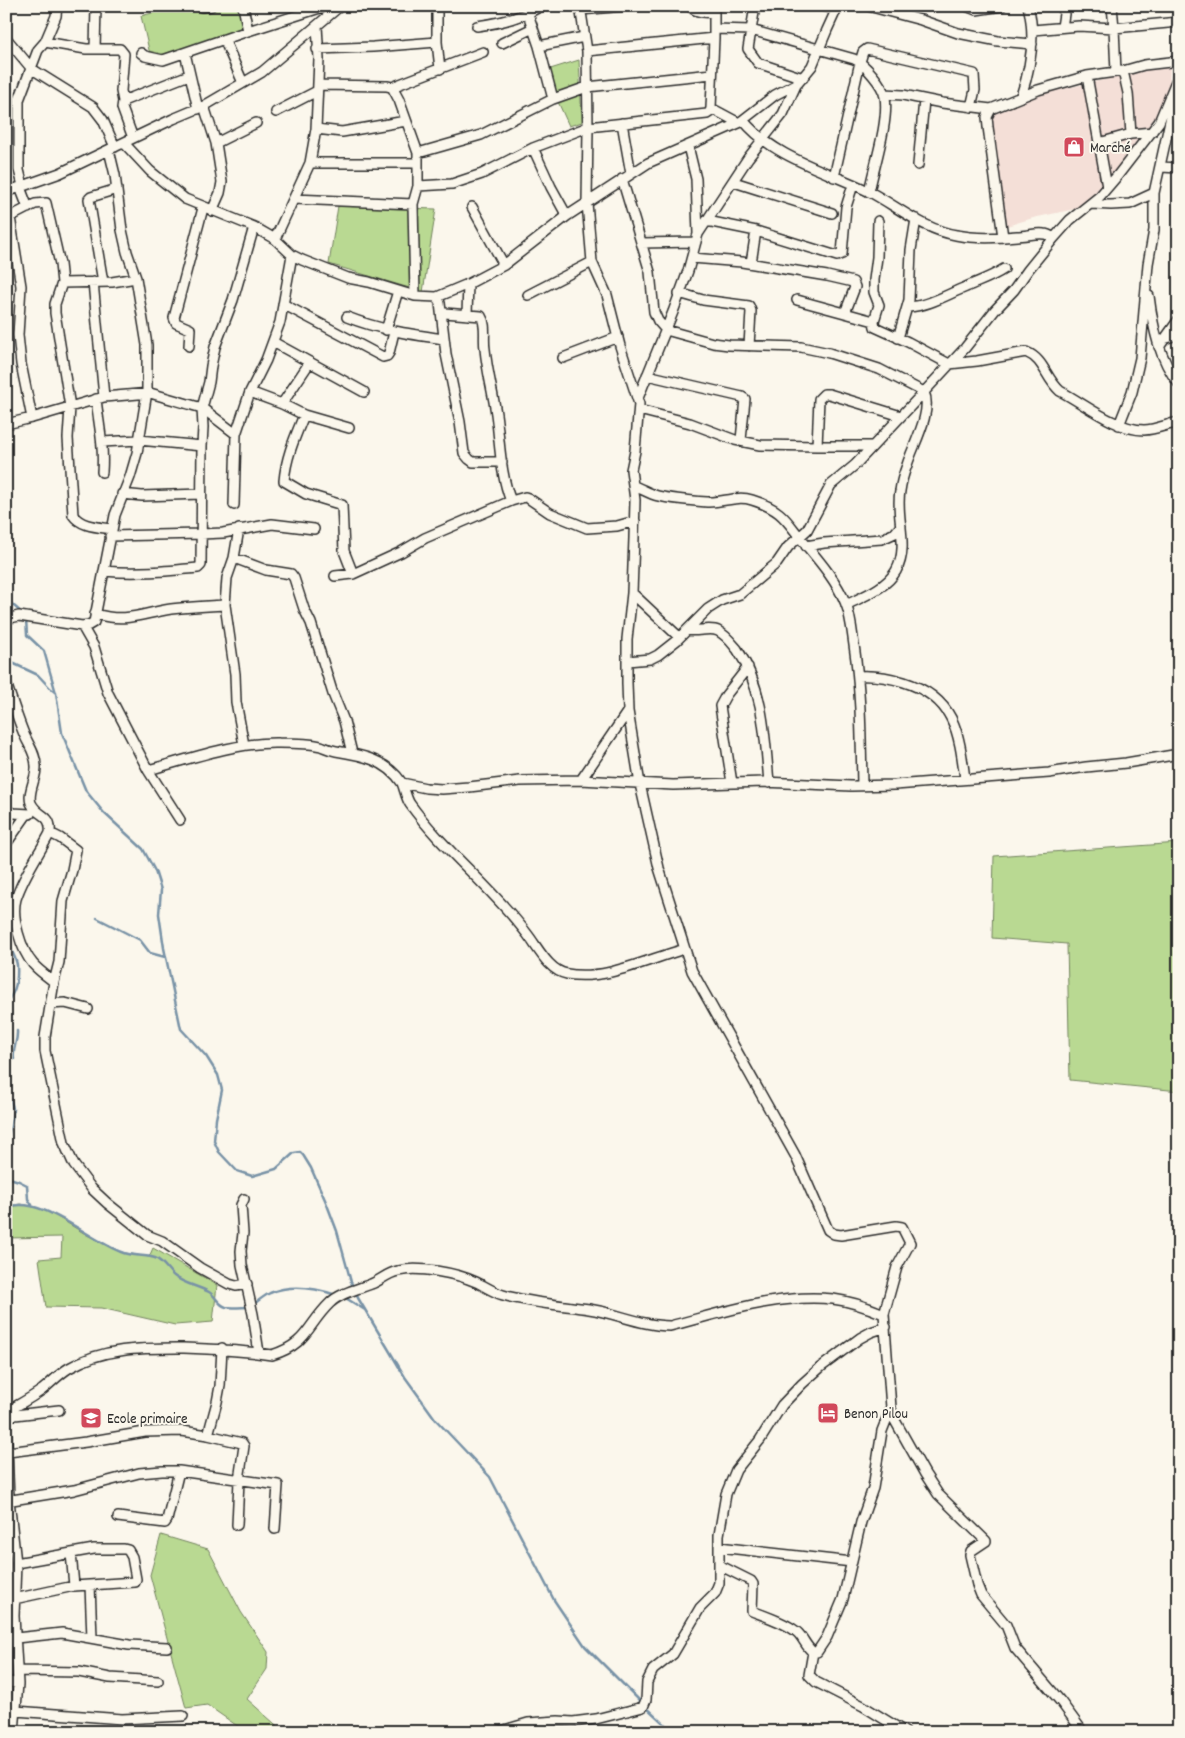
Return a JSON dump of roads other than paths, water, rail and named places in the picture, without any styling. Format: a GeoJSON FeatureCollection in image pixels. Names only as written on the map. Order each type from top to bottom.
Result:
{"type":"FeatureCollection","features":[{"type":"Feature","properties":{"kind":"street"},"geometry":{"type":"LineString","coordinates":[[28,208],[21,186],[19,170],[19,105],[21,94],[38,50],[45,42],[56,16],[57,6]]}},
{"type":"Feature","properties":{"kind":"street"},"geometry":{"type":"LineString","coordinates":[[95,49],[96,6]]}},
{"type":"Feature","properties":{"kind":"street"},"geometry":{"type":"LineString","coordinates":[[243,6],[248,31]]}},
{"type":"Feature","properties":{"kind":"street"},"geometry":{"type":"LineString","coordinates":[[6,192],[60,172],[201,108],[262,72],[340,6]]}},
{"type":"Feature","properties":{"kind":"street"},"geometry":{"type":"LineString","coordinates":[[437,6],[437,42],[440,69]]}},
{"type":"Feature","properties":{"kind":"street"},"geometry":{"type":"LineString","coordinates":[[477,26],[504,22],[528,14],[541,6]]}},
{"type":"Feature","properties":{"kind":"street"},"geometry":{"type":"LineString","coordinates":[[624,6],[580,8],[587,51],[587,203],[592,262],[607,296],[640,410],[631,470],[634,486],[635,521],[632,593],[627,639],[628,711],[640,784],[659,868],[692,971],[795,1155],[828,1230],[834,1234],[841,1235],[896,1226],[902,1227],[910,1243],[898,1267],[884,1314],[893,1417],[938,1494],[986,1541],[971,1551],[970,1555],[981,1595],[1006,1625],[1015,1648],[1084,1732]]}},
{"type":"Feature","properties":{"kind":"street"},"geometry":{"type":"LineString","coordinates":[[418,186],[452,184],[482,174],[533,148],[588,127],[707,114],[711,108],[714,10],[701,12],[690,6]]}},
{"type":"Feature","properties":{"kind":"street"},"geometry":{"type":"LineString","coordinates":[[754,6],[748,49],[758,63],[800,80]]}},
{"type":"Feature","properties":{"kind":"street"},"geometry":{"type":"LineString","coordinates":[[697,238],[748,158],[783,114],[800,80],[812,66],[838,8],[822,6]]}},
{"type":"Feature","properties":{"kind":"street"},"geometry":{"type":"LineString","coordinates":[[868,6],[921,20],[958,34],[998,41],[1032,44]]}},
{"type":"Feature","properties":{"kind":"street"},"geometry":{"type":"LineString","coordinates":[[966,6],[976,10],[1002,6]]}},
{"type":"Feature","properties":{"kind":"street"},"geometry":{"type":"LineString","coordinates":[[1021,96],[1028,76],[1032,44],[1028,6]]}},
{"type":"Feature","properties":{"kind":"street"},"geometry":{"type":"LineString","coordinates":[[1062,27],[1063,6]]}},
{"type":"Feature","properties":{"kind":"street"},"geometry":{"type":"LineString","coordinates":[[1112,6],[1119,71],[1128,93],[1131,134]]}},
{"type":"Feature","properties":{"kind":"street"},"geometry":{"type":"LineString","coordinates":[[141,53],[145,56],[163,60],[323,7]]}},
{"type":"Feature","properties":{"kind":"street"},"geometry":{"type":"LineString","coordinates":[[528,14],[554,99]]}},
{"type":"Feature","properties":{"kind":"street"},"geometry":{"type":"LineString","coordinates":[[1032,30],[1079,26],[1114,28],[1179,22]]}},
{"type":"Feature","properties":{"kind":"street"},"geometry":{"type":"LineString","coordinates":[[275,240],[310,163],[316,129],[319,59],[317,26]]}},
{"type":"Feature","properties":{"kind":"street"},"geometry":{"type":"LineString","coordinates":[[502,43],[532,28]]}},
{"type":"Feature","properties":{"kind":"street"},"geometry":{"type":"LineString","coordinates":[[587,51],[751,30],[860,62],[884,94],[886,106],[869,192]]}},
{"type":"Feature","properties":{"kind":"street"},"geometry":{"type":"LineString","coordinates":[[539,46],[584,37]]}},
{"type":"Feature","properties":{"kind":"street"},"geometry":{"type":"LineString","coordinates":[[6,38],[32,69],[93,107],[103,120],[116,147],[185,199],[254,228],[275,240],[292,255],[302,260],[348,278],[414,296],[437,297],[468,284],[504,265],[567,216],[648,163],[741,121],[775,95],[800,80]]}},
{"type":"Feature","properties":{"kind":"street"},"geometry":{"type":"LineString","coordinates":[[224,39],[243,83]]}},
{"type":"Feature","properties":{"kind":"street"},"geometry":{"type":"LineString","coordinates":[[45,42],[86,49],[120,49],[124,54],[120,91],[123,101],[122,108],[133,138]]}},
{"type":"Feature","properties":{"kind":"street"},"geometry":{"type":"LineString","coordinates":[[317,48],[437,42]]}},
{"type":"Feature","properties":{"kind":"street"},"geometry":{"type":"LineString","coordinates":[[834,177],[860,62],[863,52],[867,49],[974,74],[975,90],[971,107]]}},
{"type":"Feature","properties":{"kind":"street"},"geometry":{"type":"LineString","coordinates":[[276,112],[317,88],[392,87],[484,52]]}},
{"type":"Feature","properties":{"kind":"street"},"geometry":{"type":"LineString","coordinates":[[185,53],[201,108],[216,143],[222,182],[220,193],[208,209],[174,318],[176,322],[190,329],[190,346]]}},
{"type":"Feature","properties":{"kind":"street"},"geometry":{"type":"LineString","coordinates":[[884,94],[903,95],[924,100],[991,109],[1021,96],[1087,76],[1144,65],[1179,61]]}},
{"type":"Feature","properties":{"kind":"street"},"geometry":{"type":"LineString","coordinates":[[310,163],[418,158],[481,135],[554,99],[587,87],[712,74]]}},
{"type":"Feature","properties":{"kind":"street"},"geometry":{"type":"LineString","coordinates":[[1119,425],[1132,392],[1139,363],[1154,230],[1154,193],[1161,167],[1179,74]]}},
{"type":"Feature","properties":{"kind":"street"},"geometry":{"type":"LineString","coordinates":[[123,101],[190,75]]}},
{"type":"Feature","properties":{"kind":"street"},"geometry":{"type":"LineString","coordinates":[[1087,76],[1108,187]]}},
{"type":"Feature","properties":{"kind":"street"},"geometry":{"type":"LineString","coordinates":[[392,87],[399,100],[418,158],[418,186],[414,204],[414,296]]}},
{"type":"Feature","properties":{"kind":"street"},"geometry":{"type":"LineString","coordinates":[[627,661],[650,659],[667,649],[714,605],[740,594],[777,562],[788,547],[807,530],[831,485],[855,464],[965,348],[995,310],[1014,290],[1054,238],[1070,220],[1091,204],[1108,187],[1152,132],[1175,98]]}},
{"type":"Feature","properties":{"kind":"street"},"geometry":{"type":"LineString","coordinates":[[918,165],[924,100]]}},
{"type":"Feature","properties":{"kind":"street"},"geometry":{"type":"LineString","coordinates":[[711,108],[741,121],[763,140],[834,177],[869,192],[933,229],[955,235],[1003,237],[1043,234],[1054,238]]}},
{"type":"Feature","properties":{"kind":"street"},"geometry":{"type":"LineString","coordinates":[[991,109],[987,117],[1003,237]]}},
{"type":"Feature","properties":{"kind":"street"},"geometry":{"type":"LineString","coordinates":[[316,129],[342,132],[406,121]]}},
{"type":"Feature","properties":{"kind":"street"},"geometry":{"type":"LineString","coordinates":[[216,143],[256,123]]}},
{"type":"Feature","properties":{"kind":"street"},"geometry":{"type":"LineString","coordinates":[[622,123],[626,177],[641,243],[650,272],[654,312],[658,321],[666,330],[713,343],[801,347],[829,353],[879,369],[924,392],[927,398],[922,429],[906,466],[900,491],[901,558],[890,580],[876,590],[846,605]]}},
{"type":"Feature","properties":{"kind":"street"},"geometry":{"type":"LineString","coordinates":[[1099,143],[1131,134],[1152,132]]}},
{"type":"Feature","properties":{"kind":"street"},"geometry":{"type":"LineString","coordinates":[[638,398],[666,330],[692,258],[697,238],[696,179],[688,146]]}},
{"type":"Feature","properties":{"kind":"street"},"geometry":{"type":"LineString","coordinates":[[6,619],[19,616],[82,626],[94,622],[111,532],[122,494],[130,477],[148,392],[148,356],[136,278],[124,241],[113,163],[116,147]]}},
{"type":"Feature","properties":{"kind":"street"},"geometry":{"type":"LineString","coordinates":[[533,148],[548,182],[567,216]]}},
{"type":"Feature","properties":{"kind":"street"},"geometry":{"type":"LineString","coordinates":[[1161,167],[1179,168]]}},
{"type":"Feature","properties":{"kind":"street"},"geometry":{"type":"LineString","coordinates":[[734,182],[832,213]]}},
{"type":"Feature","properties":{"kind":"street"},"geometry":{"type":"LineString","coordinates":[[707,220],[756,231],[840,256],[842,254],[846,207],[853,185]]}},
{"type":"Feature","properties":{"kind":"street"},"geometry":{"type":"LineString","coordinates":[[102,472],[98,282],[89,199],[117,189]]}},
{"type":"Feature","properties":{"kind":"street"},"geometry":{"type":"LineString","coordinates":[[1091,204],[1111,206],[1130,204],[1154,193]]}},
{"type":"Feature","properties":{"kind":"street"},"geometry":{"type":"LineString","coordinates":[[294,199],[414,204]]}},
{"type":"Feature","properties":{"kind":"street"},"geometry":{"type":"LineString","coordinates":[[32,418],[20,364],[18,335],[22,286],[8,218],[35,204],[46,202],[60,264],[62,283],[55,304],[55,318],[70,407],[68,438],[73,515],[77,521],[111,532],[223,533],[272,524],[314,529]]}},
{"type":"Feature","properties":{"kind":"street"},"geometry":{"type":"LineString","coordinates":[[472,207],[504,265]]}},
{"type":"Feature","properties":{"kind":"street"},"geometry":{"type":"LineString","coordinates":[[898,338],[908,307],[911,250],[916,219]]}},
{"type":"Feature","properties":{"kind":"street"},"geometry":{"type":"LineString","coordinates":[[878,220],[874,292],[879,305],[874,321],[875,327],[949,364],[1026,352],[1033,355],[1039,361],[1052,384],[1060,391],[1119,425],[1146,430],[1179,422]]}},
{"type":"Feature","properties":{"kind":"street"},"geometry":{"type":"LineString","coordinates":[[104,571],[125,573],[200,567],[204,427],[202,408],[215,348],[233,300],[254,228]]}},
{"type":"Feature","properties":{"kind":"street"},"geometry":{"type":"LineString","coordinates":[[751,263],[756,231]]}},
{"type":"Feature","properties":{"kind":"street"},"geometry":{"type":"LineString","coordinates":[[641,243],[697,238]]}},
{"type":"Feature","properties":{"kind":"street"},"geometry":{"type":"LineString","coordinates":[[234,506],[236,434],[250,392],[266,360],[280,322],[292,255]]}},
{"type":"Feature","properties":{"kind":"street"},"geometry":{"type":"LineString","coordinates":[[692,258],[751,263],[853,282],[855,287],[845,313]]}},
{"type":"Feature","properties":{"kind":"street"},"geometry":{"type":"LineString","coordinates":[[528,295],[592,262]]}},
{"type":"Feature","properties":{"kind":"street"},"geometry":{"type":"LineString","coordinates":[[908,307],[920,306],[941,299],[991,277],[1004,269]]}},
{"type":"Feature","properties":{"kind":"street"},"geometry":{"type":"LineString","coordinates":[[62,283],[136,278]]}},
{"type":"Feature","properties":{"kind":"street"},"geometry":{"type":"LineString","coordinates":[[1147,279],[1151,310],[1162,343],[1164,361],[1179,384]]}},
{"type":"Feature","properties":{"kind":"street"},"geometry":{"type":"LineString","coordinates":[[467,314],[468,284]]}},
{"type":"Feature","properties":{"kind":"street"},"geometry":{"type":"LineString","coordinates":[[283,304],[383,357],[387,356],[389,352],[390,331],[398,291]]}},
{"type":"Feature","properties":{"kind":"street"},"geometry":{"type":"LineString","coordinates":[[679,293],[702,300],[749,306],[751,310],[749,346]]}},
{"type":"Feature","properties":{"kind":"street"},"geometry":{"type":"LineString","coordinates":[[437,297],[440,302],[444,339],[463,436],[464,453],[473,462],[502,462]]}},
{"type":"Feature","properties":{"kind":"street"},"geometry":{"type":"LineString","coordinates":[[797,300],[874,321]]}},
{"type":"Feature","properties":{"kind":"street"},"geometry":{"type":"LineString","coordinates":[[442,314],[467,314],[481,316],[484,320],[484,347],[496,413],[502,462],[511,501]]}},
{"type":"Feature","properties":{"kind":"street"},"geometry":{"type":"LineString","coordinates":[[347,317],[368,326],[390,331],[444,339]]}},
{"type":"Feature","properties":{"kind":"street"},"geometry":{"type":"LineString","coordinates":[[1162,343],[1179,319]]}},
{"type":"Feature","properties":{"kind":"street"},"geometry":{"type":"LineString","coordinates":[[1162,343],[1179,334]]}},
{"type":"Feature","properties":{"kind":"street"},"geometry":{"type":"LineString","coordinates":[[563,358],[618,337]]}},
{"type":"Feature","properties":{"kind":"street"},"geometry":{"type":"LineString","coordinates":[[272,342],[364,392]]}},
{"type":"Feature","properties":{"kind":"street"},"geometry":{"type":"LineString","coordinates":[[282,404],[310,362]]}},
{"type":"Feature","properties":{"kind":"street"},"geometry":{"type":"LineString","coordinates":[[647,375],[745,399],[741,440]]}},
{"type":"Feature","properties":{"kind":"street"},"geometry":{"type":"LineString","coordinates":[[6,424],[100,398],[150,392],[202,408],[236,434]]}},
{"type":"Feature","properties":{"kind":"street"},"geometry":{"type":"LineString","coordinates":[[250,392],[304,415],[349,428]]}},
{"type":"Feature","properties":{"kind":"street"},"geometry":{"type":"LineString","coordinates":[[817,446],[819,399],[824,394],[901,416]]}},
{"type":"Feature","properties":{"kind":"street"},"geometry":{"type":"LineString","coordinates":[[640,410],[690,423],[735,440],[760,445],[872,446]]}},
{"type":"Feature","properties":{"kind":"street"},"geometry":{"type":"LineString","coordinates":[[304,415],[289,450],[284,481],[306,494],[342,506],[344,550],[353,574]]}},
{"type":"Feature","properties":{"kind":"street"},"geometry":{"type":"LineString","coordinates":[[102,442],[138,440],[202,446]]}},
{"type":"Feature","properties":{"kind":"street"},"geometry":{"type":"LineString","coordinates":[[634,486],[657,496],[706,502],[739,497],[750,499],[780,512],[788,520],[835,583],[846,605],[851,625],[861,707],[862,785]]}},
{"type":"Feature","properties":{"kind":"street"},"geometry":{"type":"LineString","coordinates":[[122,494],[142,496],[201,494]]}},
{"type":"Feature","properties":{"kind":"street"},"geometry":{"type":"LineString","coordinates":[[335,576],[353,574],[425,538],[511,501],[525,497],[550,513],[587,528],[617,526],[635,521]]}},
{"type":"Feature","properties":{"kind":"street"},"geometry":{"type":"LineString","coordinates":[[806,546],[882,539],[895,533],[901,526]]}},
{"type":"Feature","properties":{"kind":"street"},"geometry":{"type":"LineString","coordinates":[[240,529],[234,558],[227,578],[225,605],[235,674],[236,702],[244,745]]}},
{"type":"Feature","properties":{"kind":"street"},"geometry":{"type":"LineString","coordinates":[[234,558],[266,570],[291,574],[294,578],[344,721],[352,754]]}},
{"type":"Feature","properties":{"kind":"street"},"geometry":{"type":"LineString","coordinates":[[632,593],[679,637]]}},
{"type":"Feature","properties":{"kind":"street"},"geometry":{"type":"LineString","coordinates":[[95,614],[110,618],[126,619],[170,610],[225,605]]}},
{"type":"Feature","properties":{"kind":"street"},"geometry":{"type":"LineString","coordinates":[[82,626],[94,647],[108,694],[148,770],[180,820]]}},
{"type":"Feature","properties":{"kind":"street"},"geometry":{"type":"LineString","coordinates":[[687,630],[715,629],[725,635],[742,656],[748,667],[760,705],[769,783]]}},
{"type":"Feature","properties":{"kind":"street"},"geometry":{"type":"LineString","coordinates":[[732,783],[720,706],[726,695],[748,667]]}},
{"type":"Feature","properties":{"kind":"street"},"geometry":{"type":"LineString","coordinates":[[858,676],[876,675],[888,677],[925,690],[941,702],[948,710],[954,725],[965,779]]}},
{"type":"Feature","properties":{"kind":"street"},"geometry":{"type":"LineString","coordinates":[[6,683],[37,767],[30,797],[34,809],[48,820],[51,825],[50,833],[23,882],[16,900],[14,914],[17,930],[28,956],[54,982]]}},
{"type":"Feature","properties":{"kind":"street"},"geometry":{"type":"LineString","coordinates":[[581,780],[628,711]]}},
{"type":"Feature","properties":{"kind":"street"},"geometry":{"type":"LineString","coordinates":[[148,770],[244,745],[278,743],[320,746],[386,765],[396,773],[409,802],[417,813],[512,914],[554,969],[566,974],[601,975],[685,949]]}},
{"type":"Feature","properties":{"kind":"street"},"geometry":{"type":"LineString","coordinates":[[402,783],[442,789],[468,788],[520,781],[581,780],[640,784],[769,783],[895,785],[1049,773],[1179,754]]}},
{"type":"Feature","properties":{"kind":"street"},"geometry":{"type":"LineString","coordinates":[[6,810],[13,813],[39,813]]}},
{"type":"Feature","properties":{"kind":"street"},"geometry":{"type":"LineString","coordinates":[[6,844],[27,814]]}},
{"type":"Feature","properties":{"kind":"street"},"geometry":{"type":"LineString","coordinates":[[50,833],[76,850],[63,901],[59,962],[45,1037],[46,1059],[64,1143],[74,1166],[106,1203],[147,1235],[162,1241],[200,1268],[229,1284],[236,1286],[247,1284]]}},
{"type":"Feature","properties":{"kind":"street"},"geometry":{"type":"LineString","coordinates":[[50,1004],[65,1003],[88,1009]]}},
{"type":"Feature","properties":{"kind":"street"},"geometry":{"type":"LineString","coordinates":[[244,1200],[241,1205],[243,1233],[242,1265],[259,1353]]}},
{"type":"Feature","properties":{"kind":"street"},"geometry":{"type":"LineString","coordinates":[[6,1412],[40,1391],[69,1368],[91,1358],[111,1352],[160,1348],[222,1348],[272,1355],[286,1350],[299,1342],[331,1302],[358,1287],[371,1284],[384,1276],[397,1271],[414,1269],[441,1272],[475,1281],[505,1296],[588,1309],[658,1326],[670,1326],[744,1306],[795,1299],[832,1299],[861,1305],[884,1314]]}},
{"type":"Feature","properties":{"kind":"street"},"geometry":{"type":"LineString","coordinates":[[498,1732],[528,1723],[573,1722],[596,1719],[643,1707],[646,1700],[647,1682],[653,1670],[673,1654],[700,1608],[715,1593],[719,1583],[719,1547],[726,1494],[731,1478],[736,1470],[760,1440],[782,1405],[821,1367],[871,1332],[886,1327]]}},
{"type":"Feature","properties":{"kind":"street"},"geometry":{"type":"LineString","coordinates":[[208,1435],[220,1386],[222,1348]]}},
{"type":"Feature","properties":{"kind":"street"},"geometry":{"type":"LineString","coordinates":[[813,1652],[817,1652],[822,1644],[840,1610],[848,1586],[861,1522],[873,1488],[882,1431],[891,1408]]}},
{"type":"Feature","properties":{"kind":"street"},"geometry":{"type":"LineString","coordinates":[[6,1416],[59,1410]]}},
{"type":"Feature","properties":{"kind":"street"},"geometry":{"type":"LineString","coordinates":[[6,1421],[8,1500],[16,1563],[14,1599],[18,1684],[14,1732]]}},
{"type":"Feature","properties":{"kind":"street"},"geometry":{"type":"LineString","coordinates":[[8,1452],[152,1432],[182,1431],[242,1443],[244,1446],[239,1480],[237,1525]]}},
{"type":"Feature","properties":{"kind":"street"},"geometry":{"type":"LineString","coordinates":[[118,1517],[165,1523],[179,1471]]}},
{"type":"Feature","properties":{"kind":"street"},"geometry":{"type":"LineString","coordinates":[[8,1500],[74,1490],[139,1473],[179,1471],[278,1486],[275,1529]]}},
{"type":"Feature","properties":{"kind":"street"},"geometry":{"type":"LineString","coordinates":[[719,1547],[852,1562]]}},
{"type":"Feature","properties":{"kind":"street"},"geometry":{"type":"LineString","coordinates":[[14,1599],[74,1586],[135,1582],[135,1568],[128,1550],[94,1548],[16,1563]]}},
{"type":"Feature","properties":{"kind":"street"},"geometry":{"type":"LineString","coordinates":[[71,1553],[74,1586]]}},
{"type":"Feature","properties":{"kind":"street"},"geometry":{"type":"LineString","coordinates":[[719,1565],[752,1581],[752,1611],[793,1630],[803,1640],[808,1649],[813,1652]]}},
{"type":"Feature","properties":{"kind":"street"},"geometry":{"type":"LineString","coordinates":[[90,1585],[92,1638]]}},
{"type":"Feature","properties":{"kind":"street"},"geometry":{"type":"LineString","coordinates":[[16,1638],[62,1633],[129,1646],[167,1647]]}},
{"type":"Feature","properties":{"kind":"street"},"geometry":{"type":"LineString","coordinates":[[813,1652],[809,1675],[816,1682],[863,1706],[905,1732]]}},
{"type":"Feature","properties":{"kind":"street"},"geometry":{"type":"LineString","coordinates":[[18,1671],[79,1672],[110,1678],[158,1681]]}},
{"type":"Feature","properties":{"kind":"street"},"geometry":{"type":"LineString","coordinates":[[6,1681],[18,1684]]}},
{"type":"Feature","properties":{"kind":"street"},"geometry":{"type":"LineString","coordinates":[[16,1711],[122,1719],[183,1716]]}},
{"type":"Feature","properties":{"kind":"waterway"},"geometry":{"type":"LineString","coordinates":[[6,599],[22,613]]}},
{"type":"Feature","properties":{"kind":"waterway"},"geometry":{"type":"LineString","coordinates":[[26,619],[27,635],[44,651],[56,693],[62,733],[86,791],[104,813],[143,849],[155,871],[161,890],[159,914],[164,948],[181,1029],[206,1056],[218,1075],[222,1090],[214,1141],[219,1152],[237,1171],[252,1176],[276,1169],[294,1153],[300,1152],[303,1155],[326,1202],[337,1231],[351,1282],[358,1298],[405,1377],[436,1420],[490,1477],[554,1600],[585,1646],[641,1702]]}},
{"type":"Feature","properties":{"kind":"waterway"},"geometry":{"type":"LineString","coordinates":[[6,660],[38,675],[56,693]]}},
{"type":"Feature","properties":{"kind":"waterway"},"geometry":{"type":"LineString","coordinates":[[6,916],[10,924],[8,939],[17,970],[14,990],[6,1002]]}},
{"type":"Feature","properties":{"kind":"waterway"},"geometry":{"type":"LineString","coordinates":[[97,918],[140,940],[150,953],[165,957]]}},
{"type":"Feature","properties":{"kind":"waterway"},"geometry":{"type":"LineString","coordinates":[[6,1062],[14,1059],[17,1031]]}},
{"type":"Feature","properties":{"kind":"waterway"},"geometry":{"type":"LineString","coordinates":[[6,1062],[8,1092],[13,1112],[6,1144]]}},
{"type":"Feature","properties":{"kind":"waterway"},"geometry":{"type":"LineString","coordinates":[[6,1177],[27,1185],[28,1199],[32,1205]]}},
{"type":"Feature","properties":{"kind":"waterway"},"geometry":{"type":"LineString","coordinates":[[6,1208],[19,1205],[48,1212],[121,1252],[158,1259],[174,1276],[209,1292],[223,1306],[249,1307]]}},
{"type":"Feature","properties":{"kind":"waterway"},"geometry":{"type":"LineString","coordinates":[[254,1304],[270,1293],[295,1288],[320,1290],[336,1295]]}},
{"type":"Feature","properties":{"kind":"waterway"},"geometry":{"type":"LineString","coordinates":[[344,1297],[365,1310]]}},
{"type":"Feature","properties":{"kind":"waterway"},"geometry":{"type":"LineString","coordinates":[[645,1706],[673,1732]]}},
{"type":"Feature","properties":{"kind":"place","name":"Marché"},"geometry":{"type":"Point","coordinates":[1074,147]}},
{"type":"Feature","properties":{"kind":"place","name":"Benon Pilou"},"geometry":{"type":"Point","coordinates":[828,1413]}},
{"type":"Feature","properties":{"kind":"place","name":"Ecole primaire"},"geometry":{"type":"Point","coordinates":[91,1418]}}]}
